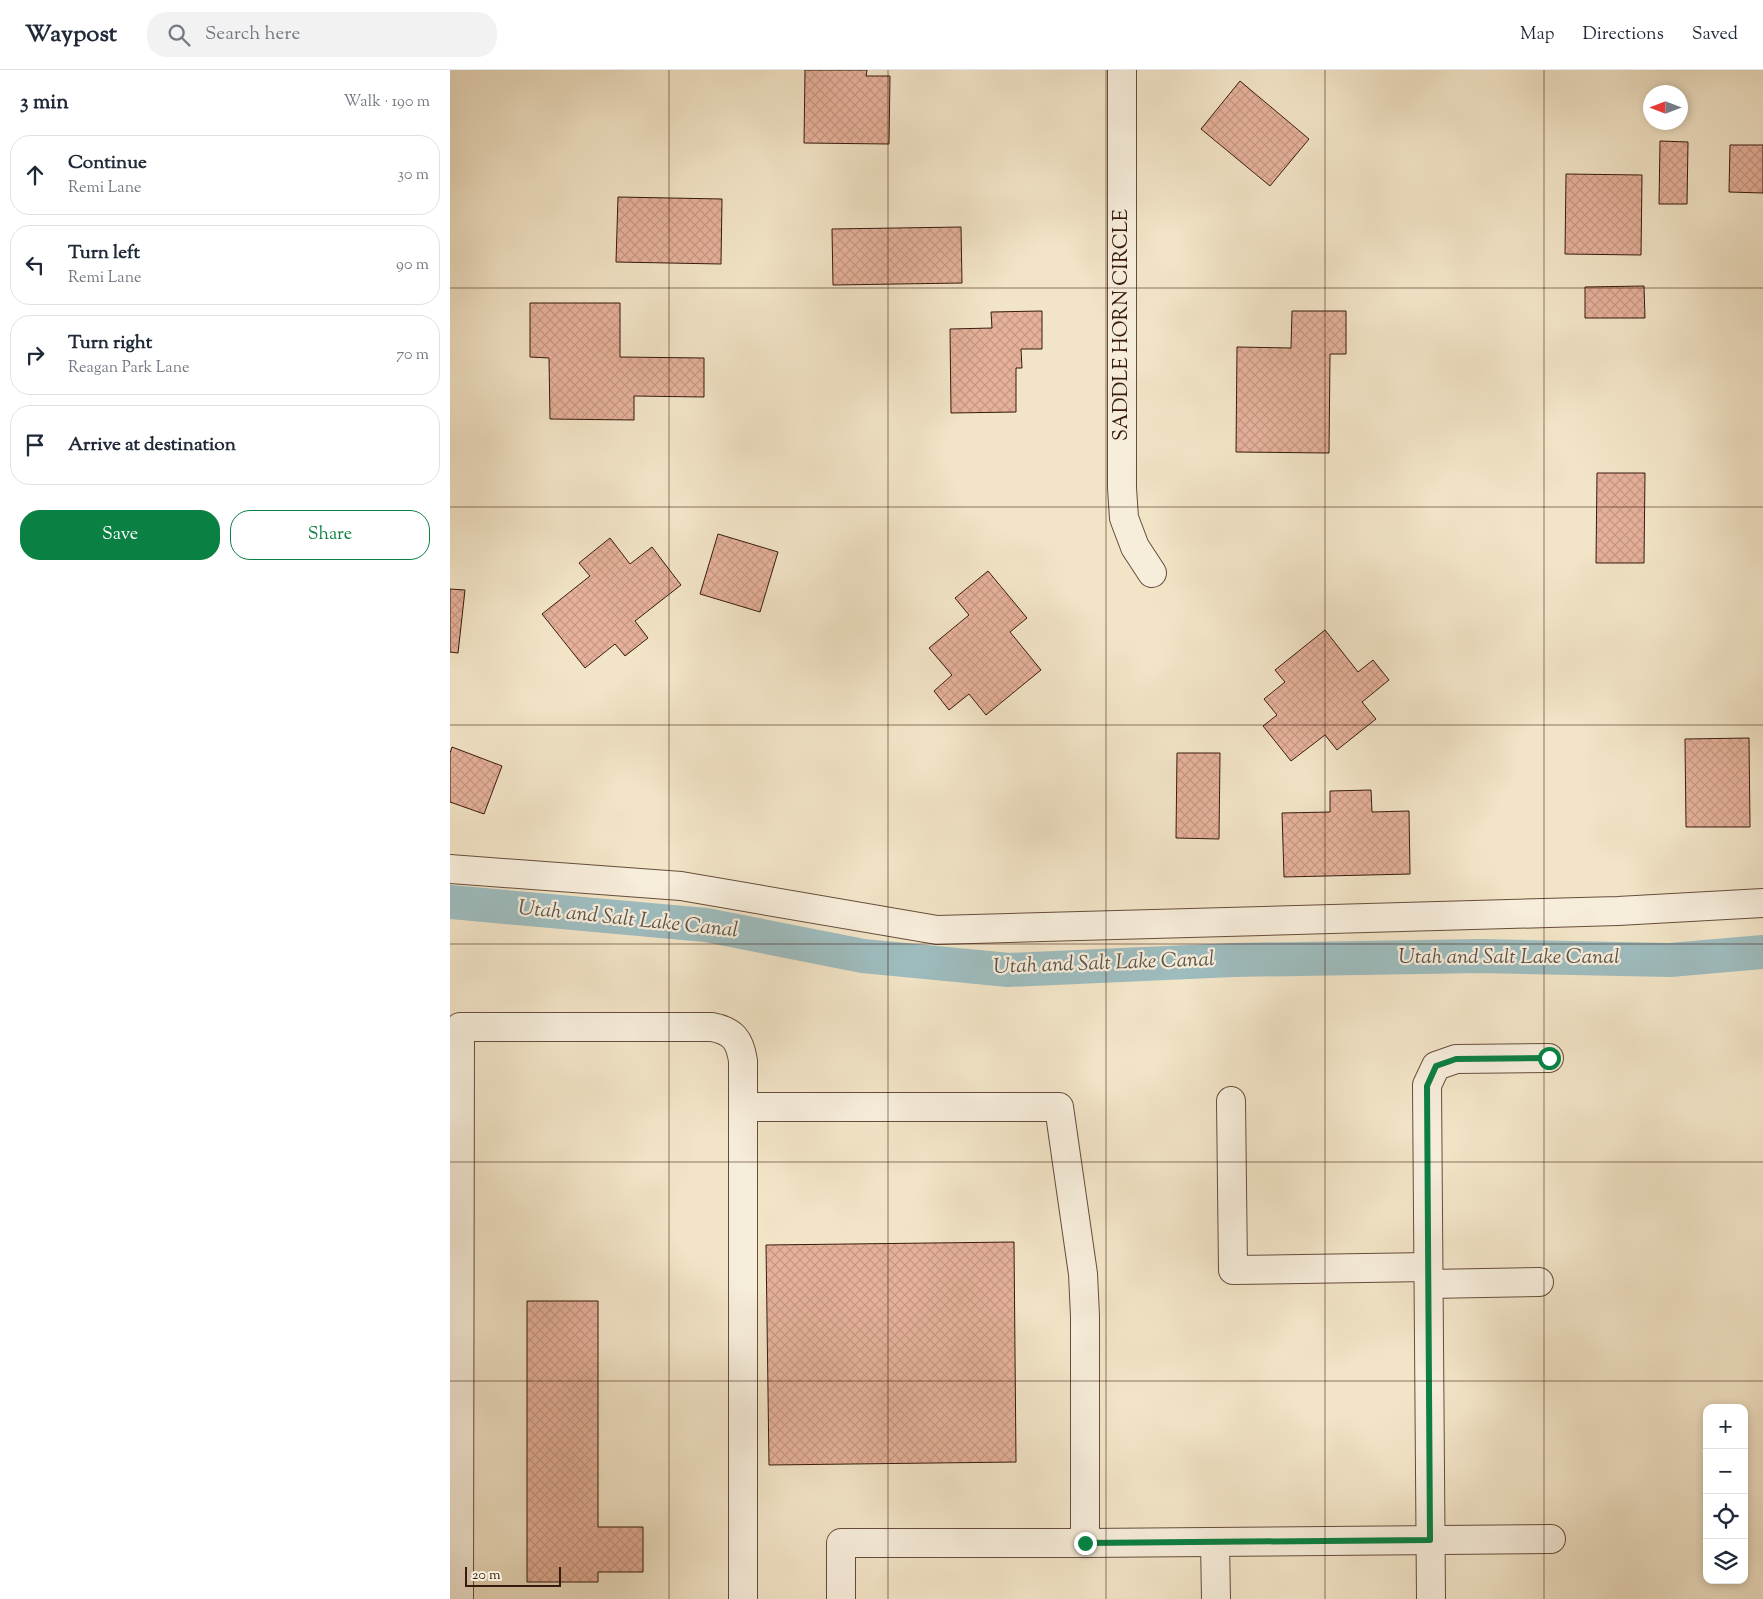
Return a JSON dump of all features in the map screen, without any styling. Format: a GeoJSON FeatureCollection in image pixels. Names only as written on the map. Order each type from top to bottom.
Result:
{"type":"FeatureCollection","features":[{"type":"Feature","properties":{"kind":"street","name":"SADDLE HORN CIRCLE"},"geometry":{"type":"LineString","coordinates":[[1122,70],[1122,488],[1124,518],[1135,547],[1152,573]]}},
{"type":"Feature","properties":{"kind":"street"},"geometry":{"type":"LineString","coordinates":[[450,868],[681,886],[937,930],[1618,911],[1763,903]]}},
{"type":"Feature","properties":{"kind":"street"},"geometry":{"type":"LineString","coordinates":[[458,1599],[460,1027],[712,1027],[728,1032],[735,1038],[741,1049],[743,1061],[743,1599]]}},
{"type":"Feature","properties":{"kind":"street"},"geometry":{"type":"LineString","coordinates":[[1431,1599],[1427,1086],[1436,1066],[1456,1059],[1549,1058]]}},
{"type":"Feature","properties":{"kind":"street"},"geometry":{"type":"LineString","coordinates":[[1231,1101],[1233,1270],[1428,1276],[1539,1282]]}},
{"type":"Feature","properties":{"kind":"street"},"geometry":{"type":"LineString","coordinates":[[743,1107],[1059,1107],[1083,1282],[1085,1316],[1085,1543]]}},
{"type":"Feature","properties":{"kind":"street"},"geometry":{"type":"LineString","coordinates":[[841,1599],[841,1543],[1551,1539]]}},
{"type":"Feature","properties":{"kind":"street"},"geometry":{"type":"LineString","coordinates":[[1215,1542],[1216,1599]]}},
{"type":"Feature","properties":{"kind":"building"},"geometry":{"type":"Polygon","coordinates":[[[805,70],[867,70],[866,76],[890,76],[889,144],[804,143],[805,70]]]}},
{"type":"Feature","properties":{"kind":"building"},"geometry":{"type":"Polygon","coordinates":[[[1240,81],[1309,139],[1270,186],[1201,129],[1240,81]]]}},
{"type":"Feature","properties":{"kind":"building"},"geometry":{"type":"Polygon","coordinates":[[[1660,141],[1688,142],[1687,204],[1659,204],[1660,141]]]}},
{"type":"Feature","properties":{"kind":"building"},"geometry":{"type":"Polygon","coordinates":[[[1730,145],[1763,145],[1763,193],[1729,192],[1730,145]]]}},
{"type":"Feature","properties":{"kind":"building"},"geometry":{"type":"Polygon","coordinates":[[[1566,174],[1642,175],[1641,255],[1565,254],[1566,174]]]}},
{"type":"Feature","properties":{"kind":"building"},"geometry":{"type":"Polygon","coordinates":[[[618,197],[722,199],[721,264],[616,262],[618,197]]]}},
{"type":"Feature","properties":{"kind":"building"},"geometry":{"type":"Polygon","coordinates":[[[961,227],[962,283],[833,285],[832,229],[961,227]]]}},
{"type":"Feature","properties":{"kind":"building"},"geometry":{"type":"Polygon","coordinates":[[[1644,286],[1645,318],[1585,318],[1585,287],[1644,286]]]}},
{"type":"Feature","properties":{"kind":"building"},"geometry":{"type":"Polygon","coordinates":[[[530,303],[620,303],[620,357],[704,358],[704,397],[634,396],[634,420],[550,419],[549,358],[530,357],[530,303]]]}},
{"type":"Feature","properties":{"kind":"building"},"geometry":{"type":"Polygon","coordinates":[[[1042,311],[1042,349],[1021,349],[1022,368],[1016,368],[1016,412],[951,413],[950,329],[992,328],[991,312],[1042,311]]]}},
{"type":"Feature","properties":{"kind":"building"},"geometry":{"type":"Polygon","coordinates":[[[1292,311],[1346,311],[1346,354],[1330,354],[1329,453],[1236,452],[1237,347],[1291,348],[1292,311]]]}},
{"type":"Feature","properties":{"kind":"building"},"geometry":{"type":"Polygon","coordinates":[[[1597,473],[1645,473],[1644,563],[1596,563],[1597,473]]]}},
{"type":"Feature","properties":{"kind":"building"},"geometry":{"type":"Polygon","coordinates":[[[718,534],[778,552],[760,612],[700,594],[718,534]]]}},
{"type":"Feature","properties":{"kind":"building"},"geometry":{"type":"Polygon","coordinates":[[[610,538],[630,564],[652,547],[681,585],[635,621],[648,638],[625,656],[615,644],[585,668],[542,614],[590,576],[579,563],[610,538]]]}},
{"type":"Feature","properties":{"kind":"building"},"geometry":{"type":"Polygon","coordinates":[[[988,571],[1027,618],[1010,632],[1041,670],[986,715],[969,694],[949,710],[934,691],[952,675],[929,648],[969,615],[955,598],[988,571]]]}},
{"type":"Feature","properties":{"kind":"building"},"geometry":{"type":"Polygon","coordinates":[[[450,589],[465,590],[458,653],[450,652],[450,589]]]}},
{"type":"Feature","properties":{"kind":"building"},"geometry":{"type":"Polygon","coordinates":[[[1325,630],[1358,672],[1373,660],[1389,680],[1362,702],[1376,719],[1337,750],[1325,735],[1291,761],[1263,726],[1277,715],[1264,699],[1285,682],[1275,670],[1325,630]]]}},
{"type":"Feature","properties":{"kind":"building"},"geometry":{"type":"Polygon","coordinates":[[[1749,738],[1750,827],[1686,827],[1685,739],[1749,738]]]}},
{"type":"Feature","properties":{"kind":"building"},"geometry":{"type":"Polygon","coordinates":[[[452,747],[502,766],[484,814],[450,802],[450,753],[452,747]]]}},
{"type":"Feature","properties":{"kind":"building"},"geometry":{"type":"Polygon","coordinates":[[[1177,753],[1220,753],[1219,839],[1176,838],[1177,753]]]}},
{"type":"Feature","properties":{"kind":"building"},"geometry":{"type":"Polygon","coordinates":[[[1371,790],[1372,812],[1409,811],[1410,874],[1284,877],[1282,813],[1330,812],[1330,791],[1371,790]]]}},
{"type":"Feature","properties":{"kind":"building"},"geometry":{"type":"Polygon","coordinates":[[[1014,1242],[1016,1462],[769,1465],[766,1245],[1014,1242]]]}},
{"type":"Feature","properties":{"kind":"building"},"geometry":{"type":"Polygon","coordinates":[[[527,1301],[598,1301],[598,1527],[643,1527],[643,1572],[598,1572],[598,1582],[527,1582],[527,1301]]]}},
{"type":"Feature","properties":{"kind":"waterway","name":"Utah and Salt Lake Canal"},"geometry":{"type":"LineString","coordinates":[[450,902],[706,925],[863,956],[1009,970],[1233,960],[1481,956],[1670,960],[1763,952]]}},
{"type":"Feature","properties":{"kind":"route"},"geometry":{"type":"LineString","coordinates":[[1085,1543],[1430,1540],[1427,1086],[1436,1066],[1456,1059],[1549,1058]]}}]}
